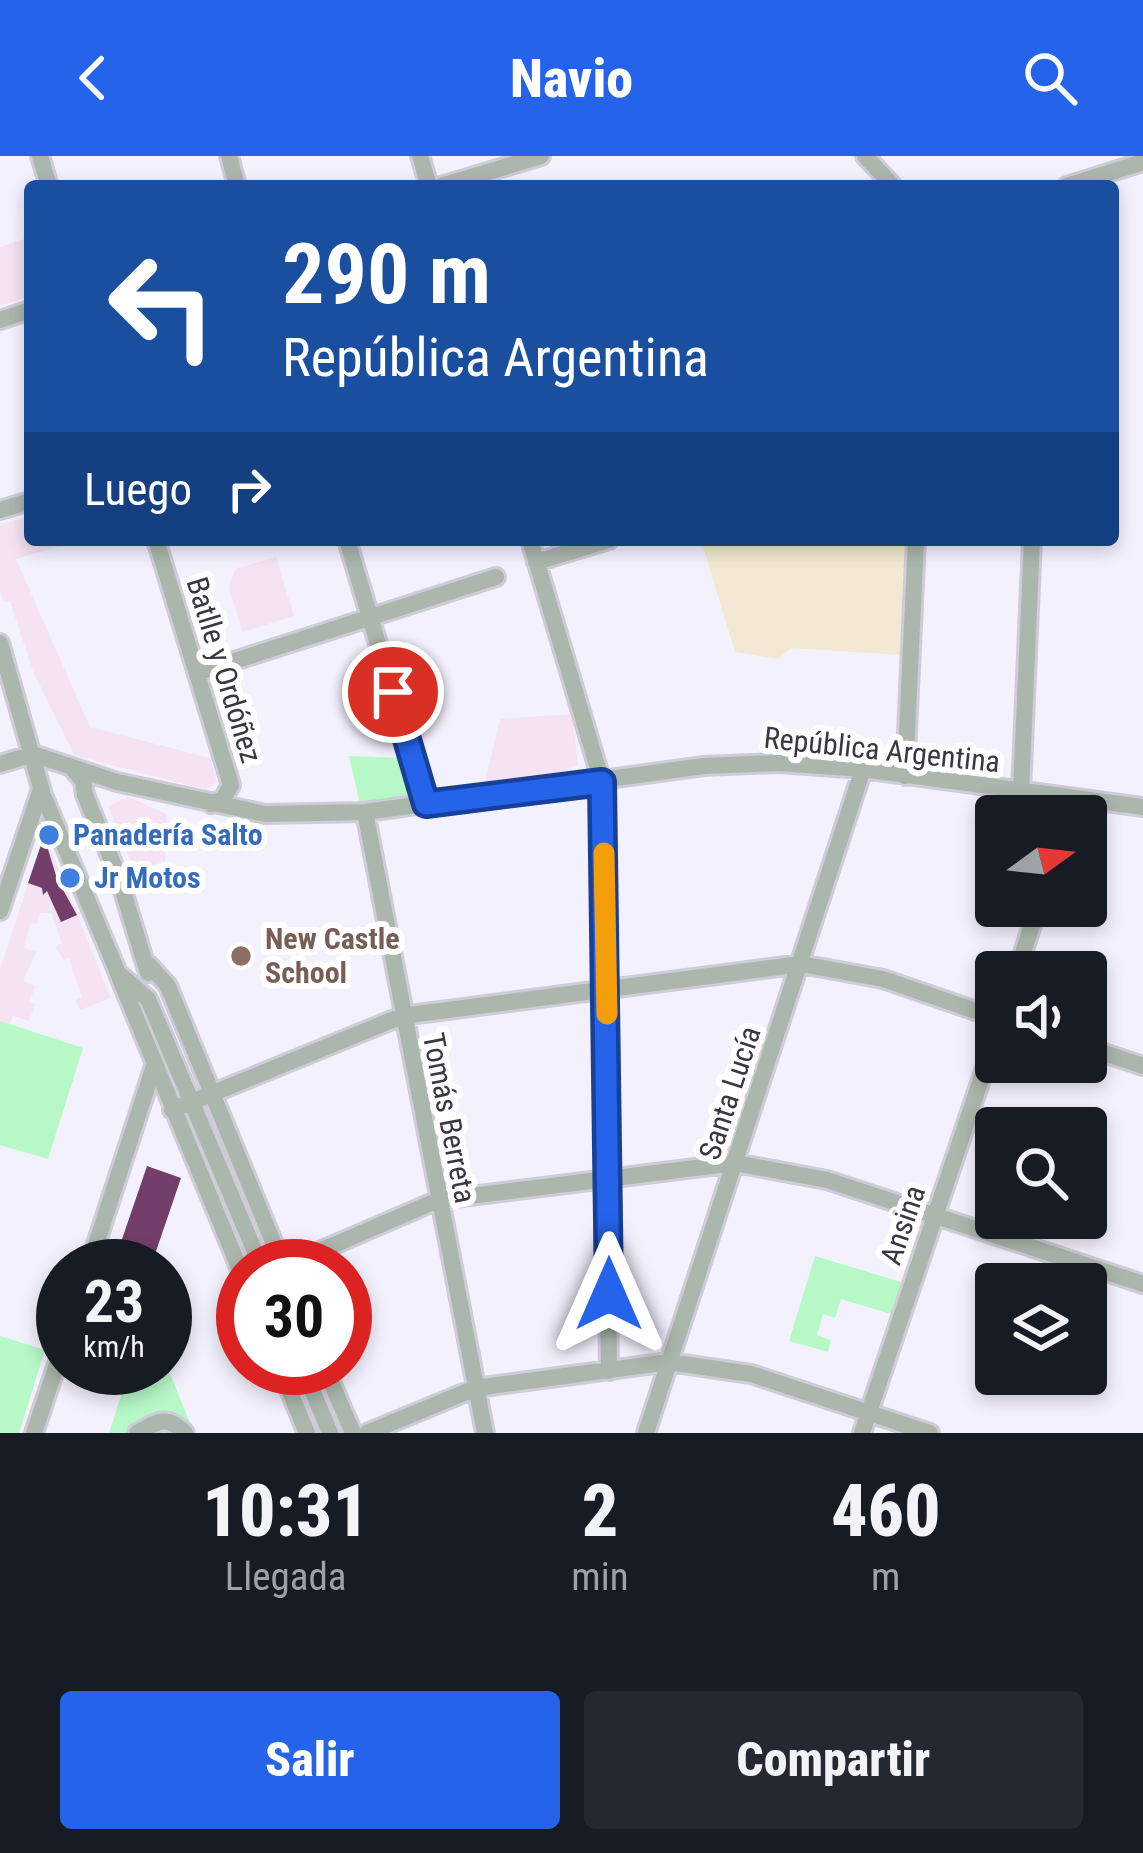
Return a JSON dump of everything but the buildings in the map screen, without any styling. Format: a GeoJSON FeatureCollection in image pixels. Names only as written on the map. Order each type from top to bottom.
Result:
{"type":"FeatureCollection","features":[{"type":"Feature","properties":{"kind":"street"},"geometry":{"type":"LineString","coordinates":[[461,180],[541,156]]}},
{"type":"Feature","properties":{"kind":"street"},"geometry":{"type":"LineString","coordinates":[[865,156],[887,180]]}},
{"type":"Feature","properties":{"kind":"street"},"geometry":{"type":"LineString","coordinates":[[1086,180],[1143,162]]}},
{"type":"Feature","properties":{"kind":"street","name":"Batlle y Ordóñez"},"geometry":{"type":"LineString","coordinates":[[158,546],[232,785],[223,800],[210,804]]}},
{"type":"Feature","properties":{"kind":"street"},"geometry":{"type":"LineString","coordinates":[[349,546],[426,804]]}},
{"type":"Feature","properties":{"kind":"street"},"geometry":{"type":"LineString","coordinates":[[532,546],[602,782],[609,1371]]}},
{"type":"Feature","properties":{"kind":"street"},"geometry":{"type":"LineString","coordinates":[[536,562],[589,546]]}},
{"type":"Feature","properties":{"kind":"street"},"geometry":{"type":"LineString","coordinates":[[905,776],[916,546]]}},
{"type":"Feature","properties":{"kind":"street"},"geometry":{"type":"LineString","coordinates":[[1021,791],[1032,546]]}},
{"type":"Feature","properties":{"kind":"street"},"geometry":{"type":"LineString","coordinates":[[197,674],[496,578]]}},
{"type":"Feature","properties":{"kind":"street"},"geometry":{"type":"LineString","coordinates":[[0,643],[42,786],[227,1239]]}},
{"type":"Feature","properties":{"kind":"street"},"geometry":{"type":"LineString","coordinates":[[0,764],[33,754]]}},
{"type":"Feature","properties":{"kind":"street","name":"República Argentina"},"geometry":{"type":"LineString","coordinates":[[33,754],[117,782],[248,811],[364,812],[704,766],[778,763],[863,769],[1056,795]]}},
{"type":"Feature","properties":{"kind":"street"},"geometry":{"type":"LineString","coordinates":[[0,911],[42,786],[51,771],[66,767],[78,773],[149,965],[148,999],[250,1239]]}},
{"type":"Feature","properties":{"kind":"street","name":"Santa Lucía"},"geometry":{"type":"LineString","coordinates":[[646,1433],[863,769]]}},
{"type":"Feature","properties":{"kind":"street"},"geometry":{"type":"LineString","coordinates":[[27,827],[51,807],[73,808],[85,795],[117,782]]}},
{"type":"Feature","properties":{"kind":"street"},"geometry":{"type":"LineString","coordinates":[[232,785],[248,811]]}},
{"type":"Feature","properties":{"kind":"street","name":"República Argentina"},"geometry":{"type":"LineString","coordinates":[[1107,802],[1143,807]]}},
{"type":"Feature","properties":{"kind":"street","name":"Tomás Berreta"},"geometry":{"type":"LineString","coordinates":[[364,812],[484,1433]]}},
{"type":"Feature","properties":{"kind":"street"},"geometry":{"type":"LineString","coordinates":[[109,949],[140,937]]}},
{"type":"Feature","properties":{"kind":"street"},"geometry":{"type":"LineString","coordinates":[[172,1110],[402,1016],[801,964],[883,979],[975,1011]]}},
{"type":"Feature","properties":{"kind":"street"},"geometry":{"type":"LineString","coordinates":[[149,965],[168,986],[273,1239]]}},
{"type":"Feature","properties":{"kind":"street"},"geometry":{"type":"LineString","coordinates":[[118,973],[148,999]]}},
{"type":"Feature","properties":{"kind":"street"},"geometry":{"type":"LineString","coordinates":[[1107,1054],[1143,1066]]}},
{"type":"Feature","properties":{"kind":"street"},"geometry":{"type":"LineString","coordinates":[[98,1239],[154,1066]]}},
{"type":"Feature","properties":{"kind":"street","name":"Ansina"},"geometry":{"type":"LineString","coordinates":[[862,1433],[980,1083]]}},
{"type":"Feature","properties":{"kind":"street"},"geometry":{"type":"LineString","coordinates":[[347,1239],[438,1200],[735,1163],[827,1180],[1143,1284]]}},
{"type":"Feature","properties":{"kind":"street"},"geometry":{"type":"LineString","coordinates":[[367,1433],[476,1388],[669,1362],[751,1374],[930,1433]]}},
{"type":"Feature","properties":{"kind":"street"},"geometry":{"type":"LineString","coordinates":[[34,1433],[47,1395]]}},
{"type":"Feature","properties":{"kind":"street"},"geometry":{"type":"LineString","coordinates":[[291,1395],[307,1433]]}},
{"type":"Feature","properties":{"kind":"street"},"geometry":{"type":"LineString","coordinates":[[314,1395],[330,1433]]}},
{"type":"Feature","properties":{"kind":"street"},"geometry":{"type":"LineString","coordinates":[[336,1395],[352,1433]]}},
{"type":"Feature","properties":{"kind":"street"},"geometry":{"type":"LineString","coordinates":[[137,1433],[161,1420],[172,1421],[184,1433]]}},
{"type":"Feature","properties":{"kind":"shaded area"},"geometry":{"type":"Polygon","coordinates":[[[24,239],[24,298],[0,306],[0,247],[24,239]]]}},
{"type":"Feature","properties":{"kind":"shaded area"},"geometry":{"type":"Polygon","coordinates":[[[24,518],[24,546],[60,546],[16,559],[90,727],[210,758],[217,782],[206,790],[74,755],[33,671],[10,601],[4,602],[0,591],[0,525],[24,518]]]}},
{"type":"Feature","properties":{"kind":"shaded area"},"geometry":{"type":"Polygon","coordinates":[[[703,546],[908,546],[901,655],[791,648],[778,659],[735,652],[703,546]]]}},
{"type":"Feature","properties":{"kind":"shaded area"},"geometry":{"type":"Polygon","coordinates":[[[276,557],[294,616],[243,632],[229,589],[235,569],[276,557]]]}},
{"type":"Feature","properties":{"kind":"shaded area"},"geometry":{"type":"Polygon","coordinates":[[[572,714],[578,766],[481,798],[500,719],[572,714]]]}},
{"type":"Feature","properties":{"kind":"shaded area"},"geometry":{"type":"Polygon","coordinates":[[[129,797],[167,814],[165,861],[135,872],[108,806],[129,797]]]}},
{"type":"Feature","properties":{"kind":"shaded area"},"geometry":{"type":"Polygon","coordinates":[[[43,839],[111,998],[80,1010],[76,1000],[82,997],[69,959],[64,960],[55,947],[62,943],[51,913],[41,913],[37,924],[30,923],[24,948],[36,952],[23,981],[35,986],[30,1002],[35,1004],[29,1021],[13,1016],[10,1024],[0,1021],[0,969],[43,839]]]}},
{"type":"Feature","properties":{"kind":"green space"},"geometry":{"type":"Polygon","coordinates":[[[349,756],[404,758],[412,800],[360,804],[349,756]]]}},
{"type":"Feature","properties":{"kind":"green space"},"geometry":{"type":"Polygon","coordinates":[[[0,1021],[83,1048],[48,1159],[0,1145],[0,1021]]]}},
{"type":"Feature","properties":{"kind":"green space"},"geometry":{"type":"Polygon","coordinates":[[[815,1256],[901,1282],[891,1314],[841,1299],[835,1318],[823,1314],[817,1335],[831,1340],[828,1352],[789,1341],[815,1256]]]}},
{"type":"Feature","properties":{"kind":"green space"},"geometry":{"type":"Polygon","coordinates":[[[0,1336],[36,1347],[36,1379],[19,1433],[0,1433],[0,1336]]]}},
{"type":"Feature","properties":{"kind":"green space"},"geometry":{"type":"Polygon","coordinates":[[[121,1395],[179,1395],[194,1433],[109,1433],[121,1395]]]}},
{"type":"Feature","properties":{"kind":"slow traffic"},"geometry":{"type":"LineString","coordinates":[[604,853],[607,1014]]}},
{"type":"Feature","properties":{"kind":"place","name":"Panadería Salto"},"geometry":{"type":"Point","coordinates":[49,835]}},
{"type":"Feature","properties":{"kind":"place","name":"Jr Motos"},"geometry":{"type":"Point","coordinates":[70,878]}},
{"type":"Feature","properties":{"kind":"place","name":"New Castle School"},"geometry":{"type":"Point","coordinates":[241,956]}},
{"type":"Feature","properties":{"kind":"route"},"geometry":{"type":"LineString","coordinates":[[393,692],[426,804],[602,782],[609,1294]]}}]}
